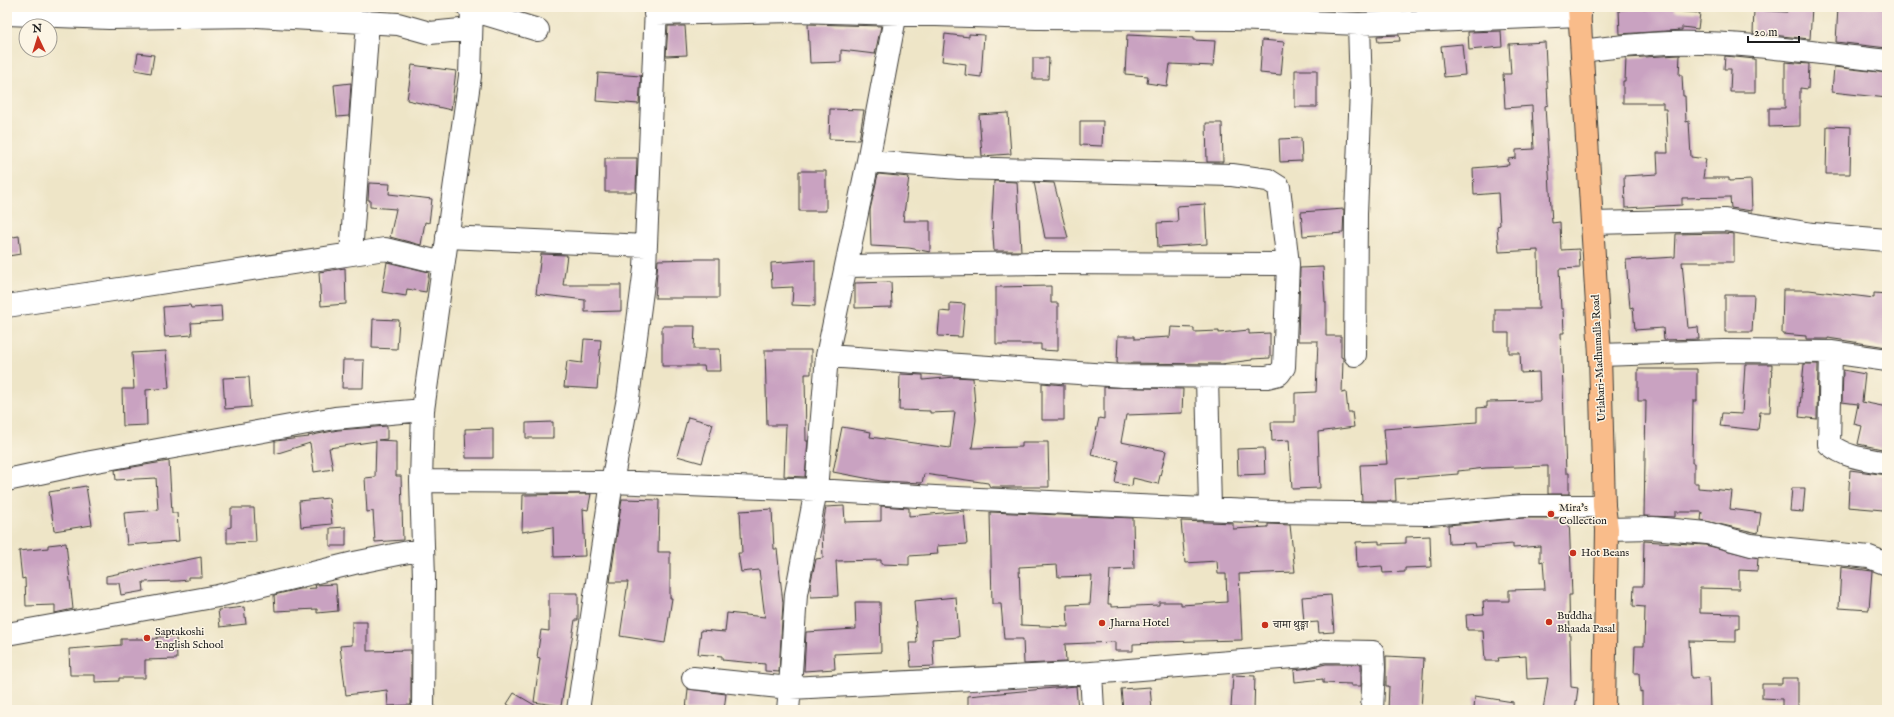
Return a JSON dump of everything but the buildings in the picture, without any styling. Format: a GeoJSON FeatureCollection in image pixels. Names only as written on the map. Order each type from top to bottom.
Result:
{"type":"FeatureCollection","features":[{"type":"Feature","properties":{"kind":"main road","name":"Urlabari-Madhumalla Road"},"geometry":{"type":"LineString","coordinates":[[1579,11],[1600,355],[1604,506],[1607,528],[1604,710]]}},
{"type":"Feature","properties":{"kind":"street"},"geometry":{"type":"LineString","coordinates":[[578,710],[612,482],[628,398],[645,268],[656,10],[1136,13],[1359,24],[1579,11]]}},
{"type":"Feature","properties":{"kind":"street"},"geometry":{"type":"LineString","coordinates":[[788,710],[796,594],[816,490],[827,356],[868,162],[897,11]]}},
{"type":"Feature","properties":{"kind":"street"},"geometry":{"type":"LineString","coordinates":[[423,710],[423,549],[421,480],[423,410],[470,76],[471,13]]}},
{"type":"Feature","properties":{"kind":"street"},"geometry":{"type":"LineString","coordinates":[[7,14],[109,18],[257,16],[398,24],[430,33],[471,13],[538,30]]}},
{"type":"Feature","properties":{"kind":"street"},"geometry":{"type":"LineString","coordinates":[[351,254],[368,22]]}},
{"type":"Feature","properties":{"kind":"street"},"geometry":{"type":"LineString","coordinates":[[1356,355],[1356,214],[1361,90],[1359,24]]}},
{"type":"Feature","properties":{"kind":"street"},"geometry":{"type":"LineString","coordinates":[[1582,51],[1621,46],[1670,43],[1717,45],[1887,61]]}},
{"type":"Feature","properties":{"kind":"street"},"geometry":{"type":"LineString","coordinates":[[827,356],[1123,376],[1267,377],[1279,374],[1284,367],[1288,264],[1279,188],[1268,180],[1232,175],[959,168],[868,162]]}},
{"type":"Feature","properties":{"kind":"street"},"geometry":{"type":"LineString","coordinates":[[1592,223],[1725,220],[1813,234],[1887,240]]}},
{"type":"Feature","properties":{"kind":"street"},"geometry":{"type":"LineString","coordinates":[[447,237],[646,246]]}},
{"type":"Feature","properties":{"kind":"street"},"geometry":{"type":"LineString","coordinates":[[7,306],[110,289],[385,249],[443,263]]}},
{"type":"Feature","properties":{"kind":"street"},"geometry":{"type":"LineString","coordinates":[[846,266],[1039,263],[1288,264]]}},
{"type":"Feature","properties":{"kind":"street"},"geometry":{"type":"LineString","coordinates":[[1600,355],[1724,350],[1831,352],[1887,360]]}},
{"type":"Feature","properties":{"kind":"street"},"geometry":{"type":"LineString","coordinates":[[1831,352],[1829,444],[1838,452],[1852,457],[1887,463]]}},
{"type":"Feature","properties":{"kind":"street"},"geometry":{"type":"LineString","coordinates":[[1207,376],[1210,509]]}},
{"type":"Feature","properties":{"kind":"street"},"geometry":{"type":"LineString","coordinates":[[7,480],[91,462],[335,418],[423,410]]}},
{"type":"Feature","properties":{"kind":"street"},"geometry":{"type":"LineString","coordinates":[[421,480],[612,482],[816,490],[1273,512],[1428,514],[1523,506],[1604,506]]}},
{"type":"Feature","properties":{"kind":"street"},"geometry":{"type":"LineString","coordinates":[[1607,528],[1653,528],[1707,533],[1751,544],[1869,557],[1887,564]]}},
{"type":"Feature","properties":{"kind":"street"},"geometry":{"type":"LineString","coordinates":[[7,634],[218,596],[354,563],[423,549]]}},
{"type":"Feature","properties":{"kind":"street"},"geometry":{"type":"LineString","coordinates":[[693,678],[790,688],[1091,673],[1306,656],[1324,651],[1373,652],[1374,668],[1372,710]]}},
{"type":"Feature","properties":{"kind":"street"},"geometry":{"type":"LineString","coordinates":[[1091,673],[1093,710]]}},
{"type":"Feature","properties":{"kind":"place","name":"Mira's Collection"},"geometry":{"type":"Point","coordinates":[1551,514]}},
{"type":"Feature","properties":{"kind":"place","name":"Hot Beans"},"geometry":{"type":"Point","coordinates":[1573,553]}},
{"type":"Feature","properties":{"kind":"place","name":"Buddha Bhaada Pasal"},"geometry":{"type":"Point","coordinates":[1549,622]}},
{"type":"Feature","properties":{"kind":"place","name":"Jharna Hotel"},"geometry":{"type":"Point","coordinates":[1102,623]}},
{"type":"Feature","properties":{"kind":"place","name":"चामा थुङ्मा"},"geometry":{"type":"Point","coordinates":[1265,625]}},
{"type":"Feature","properties":{"kind":"place","name":"Saptakoshi English School"},"geometry":{"type":"Point","coordinates":[147,638]}}]}
